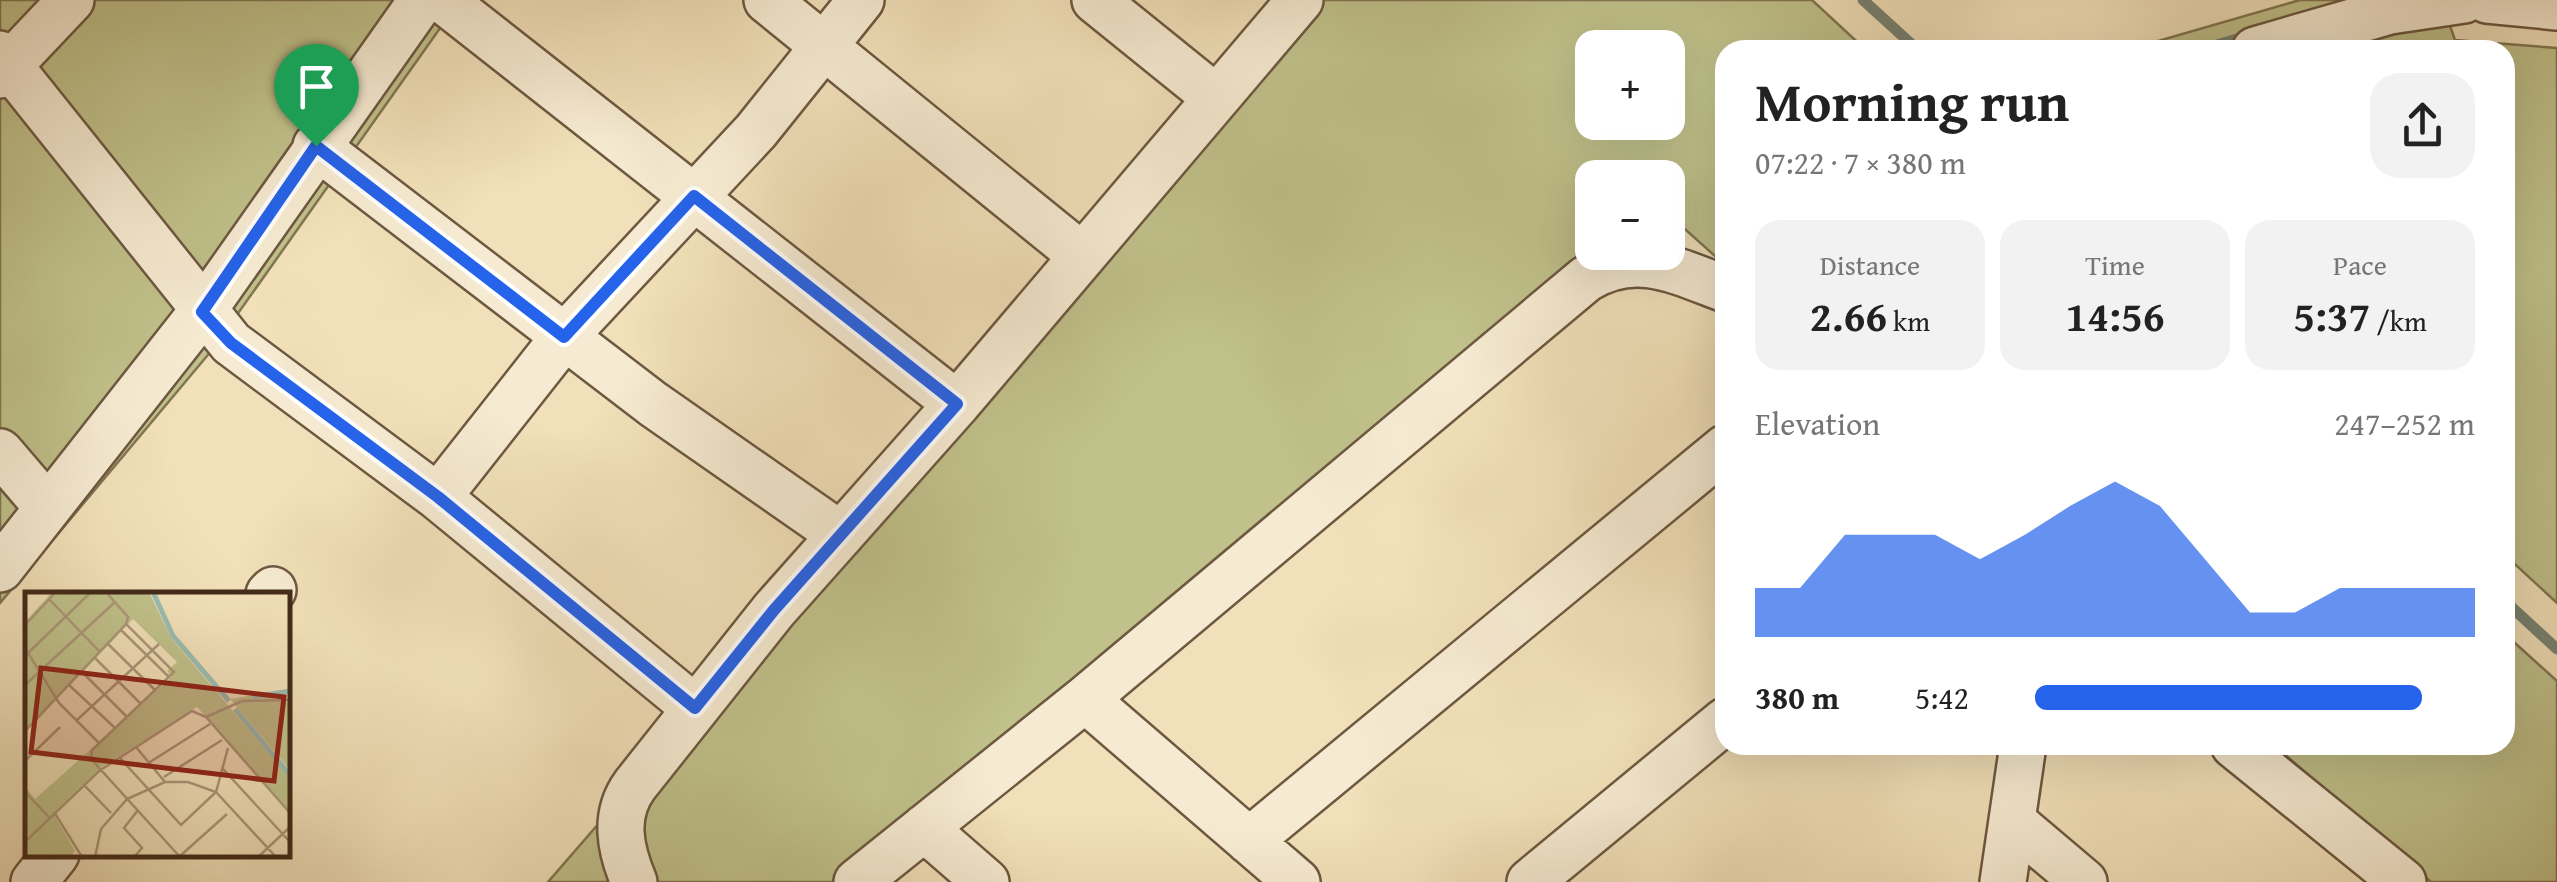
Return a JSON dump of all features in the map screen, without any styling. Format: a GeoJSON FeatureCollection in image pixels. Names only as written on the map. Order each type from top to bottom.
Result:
{"type":"FeatureCollection","features":[{"type":"Feature","properties":{"kind":"street"},"geometry":{"type":"LineString","coordinates":[[71,0],[3,65],[202,312],[231,343],[438,497],[695,708]]}},
{"type":"Feature","properties":{"kind":"street"},"geometry":{"type":"LineString","coordinates":[[0,569],[202,312],[422,0]]}},
{"type":"Feature","properties":{"kind":"street"},"geometry":{"type":"LineString","coordinates":[[443,0],[957,404]]}},
{"type":"Feature","properties":{"kind":"street"},"geometry":{"type":"LineString","coordinates":[[767,0],[1081,255]]}},
{"type":"Feature","properties":{"kind":"street"},"geometry":{"type":"LineString","coordinates":[[438,497],[564,337],[756,131],[861,0]]}},
{"type":"Feature","properties":{"kind":"street"},"geometry":{"type":"LineString","coordinates":[[1094,0],[1216,97]]}},
{"type":"Feature","properties":{"kind":"street"},"geometry":{"type":"LineString","coordinates":[[634,882],[622,850],[620,822],[626,798],[695,708],[840,535],[957,404],[1300,0]]}},
{"type":"Feature","properties":{"kind":"street"},"geometry":{"type":"LineString","coordinates":[[2290,40],[2390,11],[2464,0]]}},
{"type":"Feature","properties":{"kind":"street"},"geometry":{"type":"LineString","coordinates":[[2487,0],[2557,7]]}},
{"type":"Feature","properties":{"kind":"street"},"geometry":{"type":"LineString","coordinates":[[316,146],[564,337],[840,535]]}},
{"type":"Feature","properties":{"kind":"street"},"geometry":{"type":"LineString","coordinates":[[858,882],[1085,699],[1586,279],[1620,262],[1640,261],[1715,285]]}},
{"type":"Feature","properties":{"kind":"street"},"geometry":{"type":"LineString","coordinates":[[0,452],[48,508]]}},
{"type":"Feature","properties":{"kind":"street"},"geometry":{"type":"LineString","coordinates":[[1249,842],[1715,456]]}},
{"type":"Feature","properties":{"kind":"street"},"geometry":{"type":"LineString","coordinates":[[1085,699],[1297,882]]}},
{"type":"Feature","properties":{"kind":"street"},"geometry":{"type":"LineString","coordinates":[[1530,882],[1715,729]]}},
{"type":"Feature","properties":{"kind":"street"},"geometry":{"type":"LineString","coordinates":[[2003,882],[2021,755]]}},
{"type":"Feature","properties":{"kind":"street"},"geometry":{"type":"LineString","coordinates":[[2246,755],[2403,882]]}},
{"type":"Feature","properties":{"kind":"street"},"geometry":{"type":"LineString","coordinates":[[2013,822],[2084,882]]}},
{"type":"Feature","properties":{"kind":"street"},"geometry":{"type":"LineString","coordinates":[[924,828],[986,882]]}},
{"type":"Feature","properties":{"kind":"street"},"geometry":{"type":"LineString","coordinates":[[34,882],[54,857]]}},
{"type":"Feature","properties":{"kind":"green space"},"geometry":{"type":"Polygon","coordinates":[[[0,0],[460,0],[212,350],[0,603],[0,0]]]}},
{"type":"Feature","properties":{"kind":"green space"},"geometry":{"type":"Polygon","coordinates":[[[1313,0],[1812,0],[1855,40],[1715,40],[1715,256],[1685,229],[1685,160],[1575,160],[1575,266],[845,882],[548,882],[1313,0]]]}},
{"type":"Feature","properties":{"kind":"green space"},"geometry":{"type":"Polygon","coordinates":[[[2300,0],[2441,0],[2455,40],[2162,40],[2300,0]]]}},
{"type":"Feature","properties":{"kind":"green space"},"geometry":{"type":"Polygon","coordinates":[[[2515,45],[2557,48],[2557,603],[2515,564],[2515,45]]]}},
{"type":"Feature","properties":{"kind":"green space"},"geometry":{"type":"Polygon","coordinates":[[[2515,643],[2557,681],[2557,882],[2431,882],[2285,755],[2515,755],[2515,643]]]}},
{"type":"Feature","properties":{"kind":"waterway"},"geometry":{"type":"LineString","coordinates":[[1863,0],[1907,40]]}},
{"type":"Feature","properties":{"kind":"waterway"},"geometry":{"type":"LineString","coordinates":[[2234,40],[2248,36]]}},
{"type":"Feature","properties":{"kind":"waterway"},"geometry":{"type":"LineString","coordinates":[[2515,610],[2557,649]]}},
{"type":"Feature","properties":{"kind":"route"},"geometry":{"type":"LineString","coordinates":[[316,146],[564,337],[694,196],[957,404],[774,610],[695,708],[438,497],[231,343],[202,312],[316,146]]}}]}
